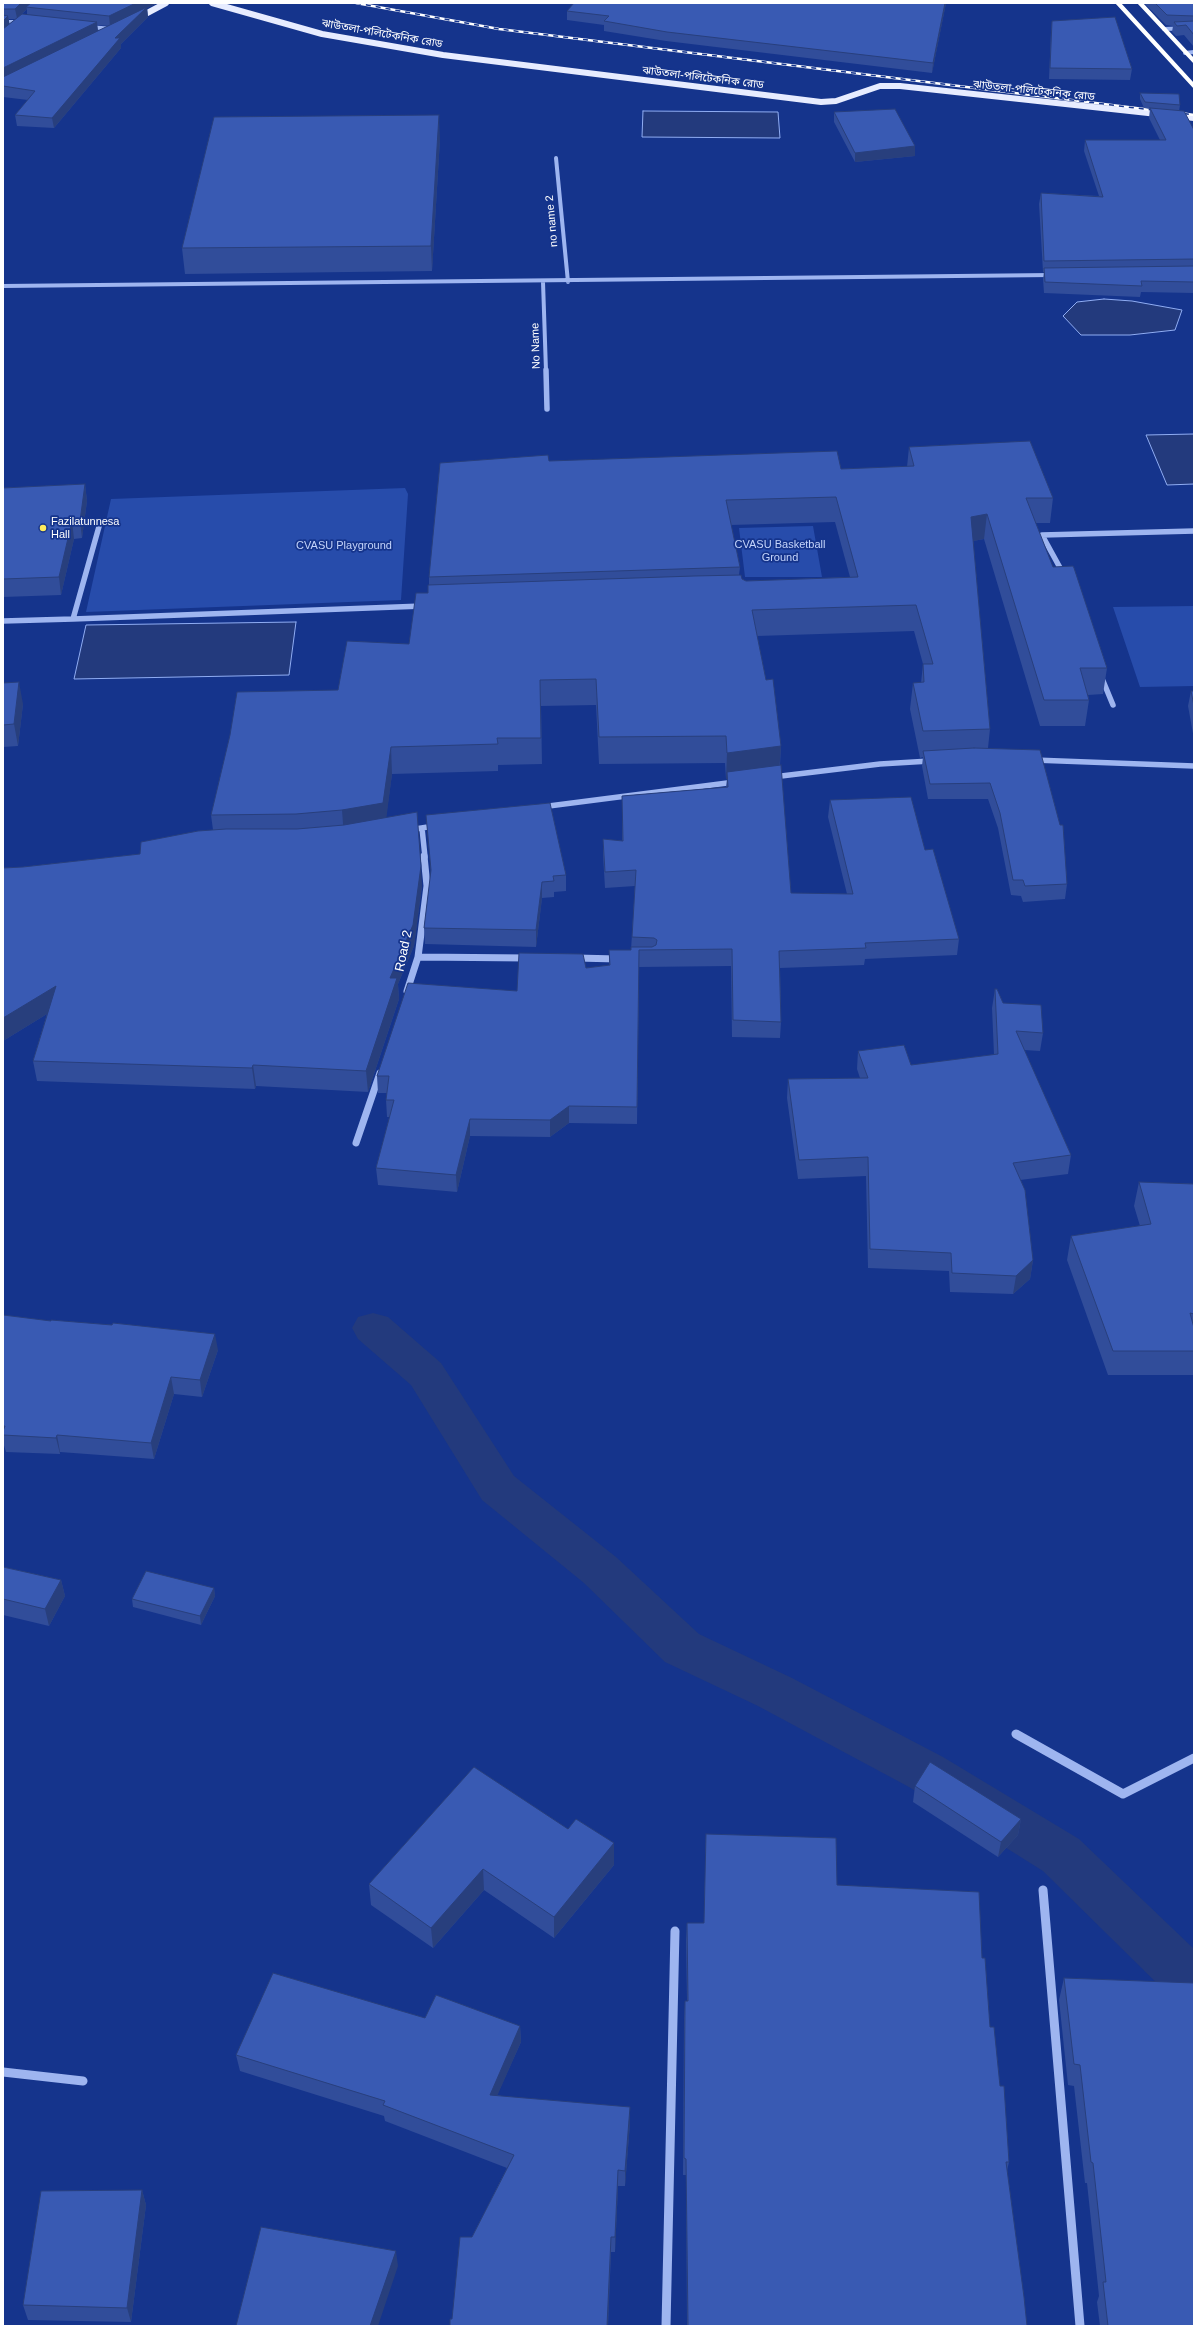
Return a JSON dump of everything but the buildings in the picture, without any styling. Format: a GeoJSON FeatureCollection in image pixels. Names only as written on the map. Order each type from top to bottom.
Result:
{"type":"FeatureCollection","features":[{"type":"Feature","properties":{"kind":"highway"},"geometry":{"type":"LineString","coordinates":[[1118,3],[1194,87]]}},
{"type":"Feature","properties":{"kind":"highway"},"geometry":{"type":"LineString","coordinates":[[1140,3],[1194,62]]}},
{"type":"Feature","properties":{"kind":"main road"},"geometry":{"type":"LineString","coordinates":[[128,23],[166,3]]}},
{"type":"Feature","properties":{"kind":"main road","name":"ঝাউতলা-পলিটেকনিক রোড"},"geometry":{"type":"LineString","coordinates":[[212,3],[322,34],[442,55],[820,102],[836,101],[880,86],[900,86],[1194,118]]}},
{"type":"Feature","properties":{"kind":"main road"},"geometry":{"type":"LineString","coordinates":[[101,36],[121,26]]}},
{"type":"Feature","properties":{"kind":"street"},"geometry":{"type":"LineString","coordinates":[[3,22],[21,21],[14,27]]}},
{"type":"Feature","properties":{"kind":"street"},"geometry":{"type":"LineString","coordinates":[[84,26],[115,30]]}},
{"type":"Feature","properties":{"kind":"street"},"geometry":{"type":"LineString","coordinates":[[1164,29],[1194,28]]}},
{"type":"Feature","properties":{"kind":"street"},"geometry":{"type":"LineString","coordinates":[[1185,53],[1194,52]]}},
{"type":"Feature","properties":{"kind":"street","name":"no name 2"},"geometry":{"type":"LineString","coordinates":[[556,158],[568,282]]}},
{"type":"Feature","properties":{"kind":"street"},"geometry":{"type":"LineString","coordinates":[[3,286],[568,282],[1059,275]]}},
{"type":"Feature","properties":{"kind":"street","name":"No Name"},"geometry":{"type":"LineString","coordinates":[[543,282],[547,409]]}},
{"type":"Feature","properties":{"kind":"street"},"geometry":{"type":"LineString","coordinates":[[73,619],[100,523]]}},
{"type":"Feature","properties":{"kind":"street"},"geometry":{"type":"LineString","coordinates":[[1066,579],[1042,535],[1194,531]]}},
{"type":"Feature","properties":{"kind":"street"},"geometry":{"type":"LineString","coordinates":[[3,621],[431,606]]}},
{"type":"Feature","properties":{"kind":"street"},"geometry":{"type":"LineString","coordinates":[[1100,672],[1113,705]]}},
{"type":"Feature","properties":{"kind":"street"},"geometry":{"type":"LineString","coordinates":[[1028,760],[1194,766]]}},
{"type":"Feature","properties":{"kind":"street"},"geometry":{"type":"LineString","coordinates":[[763,779],[880,764],[934,761]]}},
{"type":"Feature","properties":{"kind":"street"},"geometry":{"type":"LineString","coordinates":[[533,808],[740,782]]}},
{"type":"Feature","properties":{"kind":"street"},"geometry":{"type":"LineString","coordinates":[[399,832],[444,824]]}},
{"type":"Feature","properties":{"kind":"street","name":"Road 2"},"geometry":{"type":"LineString","coordinates":[[406,995],[418,957],[427,886],[422,828]]}},
{"type":"Feature","properties":{"kind":"street"},"geometry":{"type":"LineString","coordinates":[[418,957],[535,958]]}},
{"type":"Feature","properties":{"kind":"street"},"geometry":{"type":"LineString","coordinates":[[566,958],[628,959]]}},
{"type":"Feature","properties":{"kind":"street"},"geometry":{"type":"LineString","coordinates":[[356,1143],[384,1062]]}},
{"type":"Feature","properties":{"kind":"street"},"geometry":{"type":"LineString","coordinates":[[1016,1734],[1123,1794],[1194,1758]]}},
{"type":"Feature","properties":{"kind":"street"},"geometry":{"type":"LineString","coordinates":[[1043,1890],[1080,2326]]}},
{"type":"Feature","properties":{"kind":"street"},"geometry":{"type":"LineString","coordinates":[[666,2326],[675,1931]]}},
{"type":"Feature","properties":{"kind":"street"},"geometry":{"type":"LineString","coordinates":[[3,2072],[83,2081]]}},
{"type":"Feature","properties":{"kind":"green space","name":"CVASU Playground"},"geometry":{"type":"Polygon","coordinates":[[[405,488],[408,494],[401,600],[86,612],[111,499],[405,488]]]}},
{"type":"Feature","properties":{"kind":"green space","name":"CVASU Basketball Ground"},"geometry":{"type":"Polygon","coordinates":[[[813,526],[822,577],[745,577],[739,528],[813,526]]]}},
{"type":"Feature","properties":{"kind":"green space"},"geometry":{"type":"Polygon","coordinates":[[[1194,606],[1194,686],[1140,687],[1113,607],[1194,606]]]}},
{"type":"Feature","properties":{"kind":"shaded area"},"geometry":{"type":"Polygon","coordinates":[[[643,111],[778,112],[780,138],[642,137],[643,111]]]}},
{"type":"Feature","properties":{"kind":"shaded area"},"geometry":{"type":"Polygon","coordinates":[[[1104,299],[1132,301],[1182,310],[1175,330],[1130,335],[1081,335],[1063,316],[1077,302],[1104,299]]]}},
{"type":"Feature","properties":{"kind":"shaded area"},"geometry":{"type":"Polygon","coordinates":[[[1194,434],[1194,484],[1167,485],[1146,435],[1194,434]]]}},
{"type":"Feature","properties":{"kind":"shaded area"},"geometry":{"type":"Polygon","coordinates":[[[296,622],[289,675],[74,679],[86,625],[296,622]]]}},
{"type":"Feature","properties":{"kind":"waterway"},"geometry":{"type":"LineString","coordinates":[[373,1328],[426,1374],[498,1488],[600,1570],[682,1648],[775,1692],[926,1772],[1061,1855],[1194,1984]]}},
{"type":"Feature","properties":{"kind":"railway"},"geometry":{"type":"LineString","coordinates":[[356,3],[499,29],[1160,111]]}},
{"type":"Feature","properties":{"kind":"railway"},"geometry":{"type":"LineString","coordinates":[[1174,112],[1194,115]]}},
{"type":"Feature","properties":{"kind":"place","name":"Fazilatunnesa Hall"},"geometry":{"type":"Point","coordinates":[43,528]}}]}
